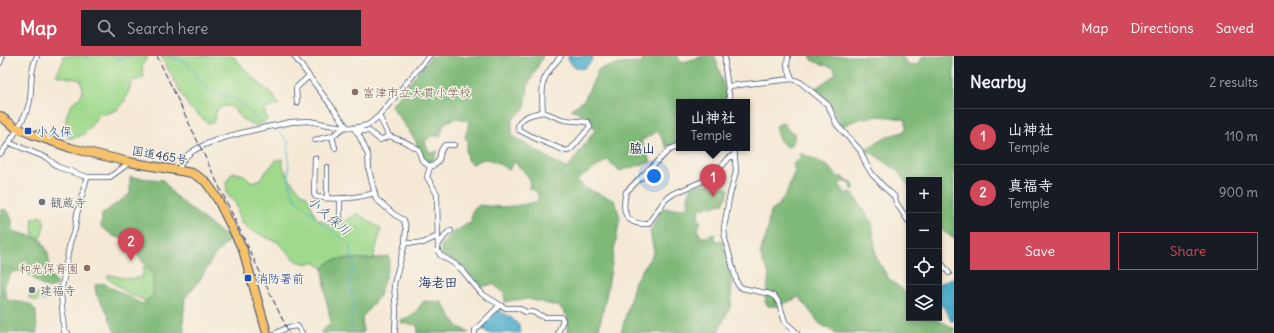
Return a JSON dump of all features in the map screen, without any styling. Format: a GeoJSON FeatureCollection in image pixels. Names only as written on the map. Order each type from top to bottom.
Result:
{"type":"FeatureCollection","features":[{"type":"Feature","properties":{"kind":"highway","name":"国道465号"},"geometry":{"type":"LineString","coordinates":[[0,116],[18,128],[31,134],[71,148],[129,162],[192,173],[199,176],[211,189],[218,200],[243,250],[267,333]]}},
{"type":"Feature","properties":{"kind":"street"},"geometry":{"type":"LineString","coordinates":[[0,154],[10,143],[30,101],[33,63],[37,56]]}},
{"type":"Feature","properties":{"kind":"street"},"geometry":{"type":"LineString","coordinates":[[294,56],[349,127],[359,135],[365,145],[376,199],[395,215],[404,220],[406,229],[405,243],[394,284],[396,310],[394,333]]}},
{"type":"Feature","properties":{"kind":"street"},"geometry":{"type":"LineString","coordinates":[[315,140],[332,136],[349,127],[368,125],[379,116],[429,56]]}},
{"type":"Feature","properties":{"kind":"street"},"geometry":{"type":"LineString","coordinates":[[543,112],[541,103],[544,80],[561,56]]}},
{"type":"Feature","properties":{"kind":"street"},"geometry":{"type":"LineString","coordinates":[[724,56],[730,99]]}},
{"type":"Feature","properties":{"kind":"street"},"geometry":{"type":"LineString","coordinates":[[788,56],[787,65],[792,79]]}},
{"type":"Feature","properties":{"kind":"street"},"geometry":{"type":"LineString","coordinates":[[0,63],[2,58]]}},
{"type":"Feature","properties":{"kind":"street"},"geometry":{"type":"LineString","coordinates":[[296,103],[296,88],[310,76]]}},
{"type":"Feature","properties":{"kind":"street"},"geometry":{"type":"LineString","coordinates":[[729,86],[792,79],[800,82],[828,105],[836,125],[860,150],[872,174],[894,196],[897,204],[906,218]]}},
{"type":"Feature","properties":{"kind":"street"},"geometry":{"type":"LineString","coordinates":[[543,112],[564,120],[588,122],[590,127],[572,148],[566,151],[519,130],[518,123],[523,118],[543,112]]}},
{"type":"Feature","properties":{"kind":"street"},"geometry":{"type":"LineString","coordinates":[[379,116],[389,136]]}},
{"type":"Feature","properties":{"kind":"street"},"geometry":{"type":"LineString","coordinates":[[178,170],[184,159],[189,154],[206,144],[233,135],[291,122],[309,121],[349,127],[360,131],[369,131],[375,134],[380,140],[389,136],[403,141],[418,149],[422,160],[430,167]]}},
{"type":"Feature","properties":{"kind":"street"},"geometry":{"type":"LineString","coordinates":[[332,136],[335,148]]}},
{"type":"Feature","properties":{"kind":"street"},"geometry":{"type":"LineString","coordinates":[[10,143],[47,158],[58,167],[87,177],[110,177],[129,162]]}},
{"type":"Feature","properties":{"kind":"street"},"geometry":{"type":"LineString","coordinates":[[454,145],[445,144],[442,147],[438,163],[430,167],[427,177],[437,194],[438,245],[440,255],[462,270],[482,294],[500,305],[506,308],[518,308],[530,313],[533,312],[544,318],[561,317],[563,320],[558,333]]}},
{"type":"Feature","properties":{"kind":"street"},"geometry":{"type":"LineString","coordinates":[[676,147],[669,150],[626,192],[624,200],[625,213],[629,220],[641,225],[648,224],[665,200],[673,194],[712,177],[729,158],[735,154]]}},
{"type":"Feature","properties":{"kind":"street"},"geometry":{"type":"LineString","coordinates":[[734,151],[736,171],[724,228],[725,239],[736,283],[742,288],[770,294],[775,298],[779,303],[785,322],[797,333]]}},
{"type":"Feature","properties":{"kind":"street"},"geometry":{"type":"LineString","coordinates":[[315,158],[314,194],[316,197],[340,198],[363,196],[375,193]]}},
{"type":"Feature","properties":{"kind":"street"},"geometry":{"type":"LineString","coordinates":[[326,198],[327,167]]}},
{"type":"Feature","properties":{"kind":"street"},"geometry":{"type":"LineString","coordinates":[[68,333],[64,332],[61,293],[70,242],[87,177]]}},
{"type":"Feature","properties":{"kind":"street"},"geometry":{"type":"LineString","coordinates":[[340,198],[340,218]]}},
{"type":"Feature","properties":{"kind":"street"},"geometry":{"type":"LineString","coordinates":[[438,245],[448,232],[451,231]]}},
{"type":"Feature","properties":{"kind":"street"},"geometry":{"type":"LineString","coordinates":[[405,243],[423,243],[438,236]]}},
{"type":"Feature","properties":{"kind":"street"},"geometry":{"type":"LineString","coordinates":[[942,264],[949,273]]}},
{"type":"Feature","properties":{"kind":"street"},"geometry":{"type":"LineString","coordinates":[[475,333],[475,330],[500,305]]}},
{"type":"Feature","properties":{"kind":"street"},"geometry":{"type":"LineString","coordinates":[[276,333],[294,326],[297,326],[302,333]]}},
{"type":"Feature","properties":{"kind":"green space"},"geometry":{"type":"Polygon","coordinates":[[[62,56],[148,56],[142,66],[144,78],[132,81],[122,106],[113,111],[98,115],[89,129],[82,135],[67,138],[65,125],[68,112],[74,101],[81,96],[82,85],[80,80],[56,75],[64,59],[62,56]]]}},
{"type":"Feature","properties":{"kind":"green space"},"geometry":{"type":"Polygon","coordinates":[[[161,56],[233,56],[252,77],[273,95],[279,105],[266,108],[265,114],[267,120],[256,126],[242,119],[231,106],[224,106],[217,110],[213,123],[208,123],[189,107],[161,56]]]}},
{"type":"Feature","properties":{"kind":"green space"},"geometry":{"type":"Polygon","coordinates":[[[431,56],[543,56],[528,85],[525,108],[512,120],[512,136],[567,169],[595,130],[589,117],[571,109],[584,100],[599,69],[620,64],[643,63],[642,56],[678,56],[680,63],[704,56],[715,56],[727,98],[676,99],[676,142],[667,148],[658,131],[641,141],[651,162],[619,171],[607,160],[577,180],[584,188],[614,200],[620,217],[607,292],[598,333],[567,333],[568,317],[560,307],[529,299],[505,302],[503,293],[493,284],[481,287],[460,264],[442,255],[441,246],[453,232],[471,223],[472,211],[479,205],[502,207],[523,205],[538,201],[538,193],[531,189],[529,190],[530,179],[514,162],[509,170],[487,159],[473,164],[467,160],[466,149],[468,141],[465,138],[469,121],[457,118],[444,123],[440,136],[431,136],[425,142],[430,153],[438,151],[433,160],[426,162],[417,146],[416,141],[391,106],[431,56]]]}},
{"type":"Feature","properties":{"kind":"green space"},"geometry":{"type":"Polygon","coordinates":[[[810,56],[902,56],[909,66],[919,64],[923,56],[954,56],[954,239],[942,230],[942,177],[906,177],[906,183],[897,170],[866,149],[885,137],[903,132],[906,128],[906,120],[881,116],[857,120],[841,127],[830,104],[813,90],[836,74],[834,68],[813,61],[810,56]]]}},
{"type":"Feature","properties":{"kind":"green space"},"geometry":{"type":"Polygon","coordinates":[[[781,123],[784,124],[789,131],[794,133],[793,142],[787,147],[780,141],[776,132],[776,126],[781,123]]]}},
{"type":"Feature","properties":{"kind":"green space"},"geometry":{"type":"Polygon","coordinates":[[[800,153],[825,164],[838,177],[843,177],[844,179],[852,182],[854,187],[853,191],[849,182],[842,182],[839,184],[846,194],[849,192],[853,194],[872,223],[876,257],[889,279],[902,289],[906,295],[906,321],[939,321],[954,328],[954,333],[835,333],[819,323],[799,297],[779,306],[768,306],[765,302],[768,274],[761,257],[761,251],[767,233],[771,211],[787,193],[795,171],[793,164],[800,159],[800,153]]]}},
{"type":"Feature","properties":{"kind":"green space"},"geometry":{"type":"Polygon","coordinates":[[[283,159],[283,167],[291,181],[308,197],[316,218],[336,228],[357,213],[381,229],[373,259],[342,259],[331,261],[323,268],[316,263],[303,263],[297,261],[277,242],[248,229],[241,222],[236,204],[227,194],[226,182],[233,172],[244,175],[252,182],[259,180],[276,160],[283,159]]]}},
{"type":"Feature","properties":{"kind":"green space"},"geometry":{"type":"Polygon","coordinates":[[[130,177],[163,180],[175,196],[221,233],[231,238],[214,256],[201,278],[185,298],[183,324],[185,333],[115,333],[107,312],[96,294],[95,285],[103,283],[142,304],[153,295],[153,275],[138,256],[138,241],[115,237],[101,227],[102,214],[130,194],[130,177]]]}},
{"type":"Feature","properties":{"kind":"green space"},"geometry":{"type":"Polygon","coordinates":[[[703,184],[715,185],[716,188],[721,186],[729,189],[727,197],[723,203],[713,207],[708,205],[705,208],[700,208],[698,215],[701,221],[698,226],[698,230],[701,237],[707,237],[711,234],[715,234],[715,241],[723,241],[732,284],[731,305],[717,333],[621,333],[635,281],[654,252],[650,232],[662,208],[674,209],[688,207],[688,196],[692,187],[703,184]]]}},
{"type":"Feature","properties":{"kind":"green space"},"geometry":{"type":"Polygon","coordinates":[[[2,209],[8,211],[13,223],[13,231],[41,239],[48,253],[51,275],[57,285],[50,289],[39,284],[25,271],[12,272],[4,286],[7,300],[30,304],[36,311],[37,333],[0,333],[0,213],[2,209]]]}},
{"type":"Feature","properties":{"kind":"green space"},"geometry":{"type":"Polygon","coordinates":[[[42,216],[45,225],[40,240],[34,239],[32,226],[33,218],[42,216]]]}},
{"type":"Feature","properties":{"kind":"green space"},"geometry":{"type":"Polygon","coordinates":[[[388,256],[390,261],[379,296],[362,318],[363,333],[320,333],[331,323],[326,298],[323,268],[331,261],[342,259],[373,259],[388,256]]]}},
{"type":"Feature","properties":{"kind":"green space"},"geometry":{"type":"Polygon","coordinates":[[[147,266],[152,269],[156,297],[147,301],[130,295],[107,278],[109,274],[125,278],[142,277],[143,267],[147,266]]]}},
{"type":"Feature","properties":{"kind":"green space"},"geometry":{"type":"Polygon","coordinates":[[[39,293],[48,293],[49,300],[35,301],[29,298],[29,296],[38,295],[39,293]]]}},
{"type":"Feature","properties":{"kind":"green space"},"geometry":{"type":"Polygon","coordinates":[[[424,301],[442,302],[458,327],[468,331],[469,333],[418,333],[417,325],[402,323],[401,320],[413,315],[424,301]]]}},
{"type":"Feature","properties":{"kind":"water"},"geometry":{"type":"Polygon","coordinates":[[[568,56],[593,57],[585,68],[580,69],[573,66],[568,59],[568,56]]]}},
{"type":"Feature","properties":{"kind":"water"},"geometry":{"type":"Polygon","coordinates":[[[951,278],[954,280],[954,321],[951,321],[942,306],[942,282],[951,278]]]}},
{"type":"Feature","properties":{"kind":"water"},"geometry":{"type":"Polygon","coordinates":[[[498,310],[512,318],[519,325],[520,333],[488,333],[482,328],[498,310]]]}},
{"type":"Feature","properties":{"kind":"waterway","name":"小久保川"},"geometry":{"type":"LineString","coordinates":[[81,56],[88,58],[91,56]]}},
{"type":"Feature","properties":{"kind":"waterway","name":"小久保川"},"geometry":{"type":"LineString","coordinates":[[113,56],[120,60],[131,56]]}},
{"type":"Feature","properties":{"kind":"waterway","name":"小久保川"},"geometry":{"type":"LineString","coordinates":[[168,56],[188,64],[203,86],[238,101],[244,105],[258,120],[268,126]]}},
{"type":"Feature","properties":{"kind":"waterway","name":"小久保川"},"geometry":{"type":"LineString","coordinates":[[272,128],[283,135],[288,142],[289,179],[291,190],[295,198],[320,222],[349,245],[354,265],[354,270],[349,282],[355,305],[350,322],[354,333]]}},
{"type":"Feature","properties":{"kind":"railway"},"geometry":{"type":"LineString","coordinates":[[157,56],[289,333]]}},
{"type":"Feature","properties":{"kind":"place","name":"富津市立大貫小学校"},"geometry":{"type":"Point","coordinates":[355,92]}},
{"type":"Feature","properties":{"kind":"place","name":"小久保"},"geometry":{"type":"Point","coordinates":[28,131]}},
{"type":"Feature","properties":{"kind":"place","name":"山神社"},"geometry":{"type":"Point","coordinates":[713,197]}},
{"type":"Feature","properties":{"kind":"place","name":"観蔵寺"},"geometry":{"type":"Point","coordinates":[42,202]}},
{"type":"Feature","properties":{"kind":"place","name":"真福寺"},"geometry":{"type":"Point","coordinates":[131,261]}},
{"type":"Feature","properties":{"kind":"place","name":"和光保育園"},"geometry":{"type":"Point","coordinates":[87,268]}},
{"type":"Feature","properties":{"kind":"place","name":"消防署前"},"geometry":{"type":"Point","coordinates":[248,278]}},
{"type":"Feature","properties":{"kind":"place","name":"建福寺"},"geometry":{"type":"Point","coordinates":[32,290]}},
{"type":"Feature","properties":{"kind":"district","name":"脇山"},"geometry":{"type":"Point","coordinates":[642,148]}},
{"type":"Feature","properties":{"kind":"district","name":"海老田"},"geometry":{"type":"Point","coordinates":[438,282]}}]}
